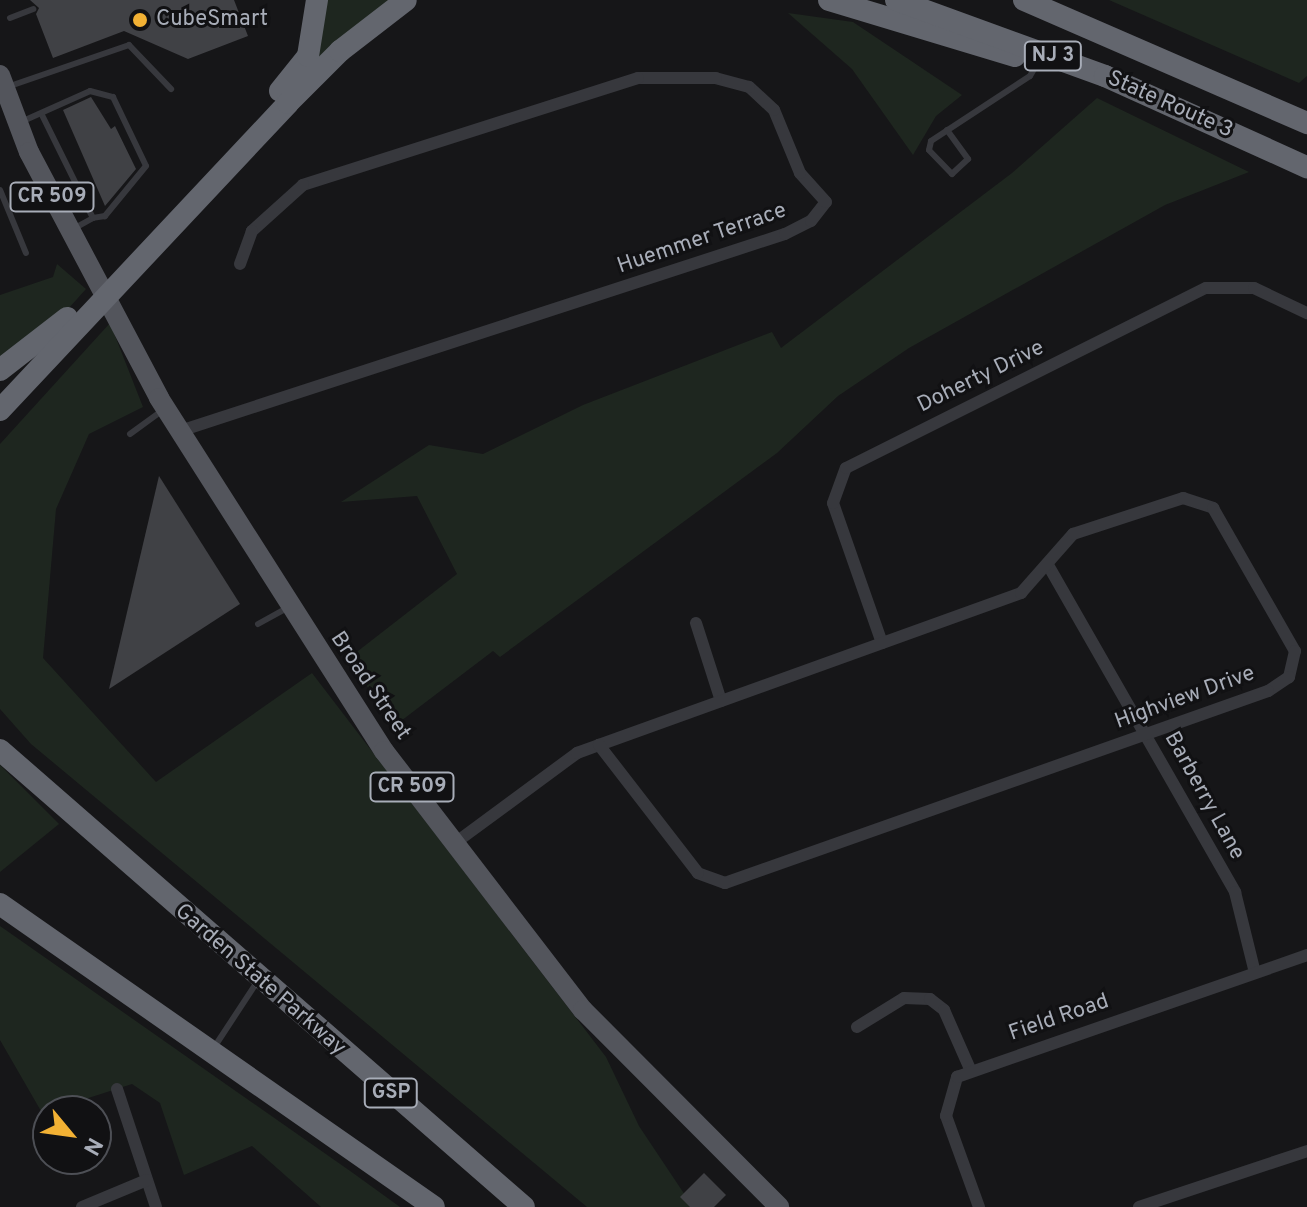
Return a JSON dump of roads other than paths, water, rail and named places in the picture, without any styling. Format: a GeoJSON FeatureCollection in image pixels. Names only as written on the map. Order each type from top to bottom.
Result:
{"type":"FeatureCollection","features":[{"type":"Feature","properties":{"kind":"highway"},"geometry":{"type":"LineString","coordinates":[[0,410],[85,309],[302,67],[318,20],[317,0]]}},
{"type":"Feature","properties":{"kind":"highway"},"geometry":{"type":"LineString","coordinates":[[128,263],[340,51],[406,0]]}},
{"type":"Feature","properties":{"kind":"highway"},"geometry":{"type":"LineString","coordinates":[[829,0],[1037,64],[1207,121]]}},
{"type":"Feature","properties":{"kind":"highway","name":"State Route 3"},"geometry":{"type":"LineString","coordinates":[[896,0],[1050,54],[1307,167]]}},
{"type":"Feature","properties":{"kind":"highway","name":"State Route 3"},"geometry":{"type":"LineString","coordinates":[[1024,0],[1307,123]]}},
{"type":"Feature","properties":{"kind":"highway"},"geometry":{"type":"LineString","coordinates":[[0,370],[85,309]]}},
{"type":"Feature","properties":{"kind":"highway","name":"Garden State Parkway"},"geometry":{"type":"LineString","coordinates":[[0,750],[524,1207]]}},
{"type":"Feature","properties":{"kind":"highway"},"geometry":{"type":"LineString","coordinates":[[0,904],[214,1049],[434,1207]]}},
{"type":"Feature","properties":{"kind":"main road","name":"Broad Street"},"geometry":{"type":"LineString","coordinates":[[2,89],[16,124],[70,231],[166,409],[384,751],[593,1022],[779,1207]]}},
{"type":"Feature","properties":{"kind":"street","name":"Huemmer Terrace"},"geometry":{"type":"LineString","coordinates":[[180,431],[785,234],[811,221],[826,202],[800,173],[774,110],[749,87],[716,78],[638,78],[303,185],[252,231],[240,264]]}},
{"type":"Feature","properties":{"kind":"street","name":"Doherty Drive"},"geometry":{"type":"LineString","coordinates":[[882,643],[833,503],[846,468],[1206,288],[1254,288],[1307,313]]}},
{"type":"Feature","properties":{"kind":"street","name":"Highview Drive"},"geometry":{"type":"LineString","coordinates":[[455,843],[564,760],[599,745],[1021,593],[1048,565],[1057,545],[1073,534],[1183,498],[1205,501],[1222,521],[1291,643],[1293,669],[1268,691],[718,883],[698,873],[599,745]]}},
{"type":"Feature","properties":{"kind":"street","name":"Barberry Lane"},"geometry":{"type":"LineString","coordinates":[[1048,565],[1235,892],[1255,973]]}},
{"type":"Feature","properties":{"kind":"street"},"geometry":{"type":"LineString","coordinates":[[696,623],[721,701]]}},
{"type":"Feature","properties":{"kind":"street","name":"Field Road"},"geometry":{"type":"LineString","coordinates":[[970,1069],[1307,955]]}},
{"type":"Feature","properties":{"kind":"street"},"geometry":{"type":"LineString","coordinates":[[857,1027],[904,998],[930,999],[944,1010],[970,1069],[950,1087],[946,1116],[979,1207]]}},
{"type":"Feature","properties":{"kind":"street"},"geometry":{"type":"LineString","coordinates":[[117,1089],[156,1207]]}},
{"type":"Feature","properties":{"kind":"street"},"geometry":{"type":"LineString","coordinates":[[1139,1207],[1307,1151]]}},
{"type":"Feature","properties":{"kind":"street"},"geometry":{"type":"LineString","coordinates":[[82,1207],[147,1180]]}},
{"type":"Feature","properties":{"kind":"lane"},"geometry":{"type":"LineString","coordinates":[[10,18],[33,9]]}},
{"type":"Feature","properties":{"kind":"lane"},"geometry":{"type":"LineString","coordinates":[[2,89],[129,45],[171,89]]}},
{"type":"Feature","properties":{"kind":"lane"},"geometry":{"type":"LineString","coordinates":[[947,130],[968,159],[948,174],[929,150],[947,130],[1030,76],[1037,64]]}},
{"type":"Feature","properties":{"kind":"lane"},"geometry":{"type":"LineString","coordinates":[[16,124],[42,115],[56,103],[106,91],[145,159],[142,175],[105,216],[93,218],[70,231]]}},
{"type":"Feature","properties":{"kind":"lane"},"geometry":{"type":"LineString","coordinates":[[42,115],[93,218]]}},
{"type":"Feature","properties":{"kind":"lane"},"geometry":{"type":"LineString","coordinates":[[0,190],[26,253]]}},
{"type":"Feature","properties":{"kind":"lane"},"geometry":{"type":"LineString","coordinates":[[130,434],[166,409]]}},
{"type":"Feature","properties":{"kind":"lane"},"geometry":{"type":"LineString","coordinates":[[258,624],[290,606]]}},
{"type":"Feature","properties":{"kind":"lane"},"geometry":{"type":"LineString","coordinates":[[214,1049],[259,979]]}},
{"type":"Feature","properties":{"kind":"place","name":"CubeSmart"},"geometry":{"type":"Point","coordinates":[140,20]}}]}
